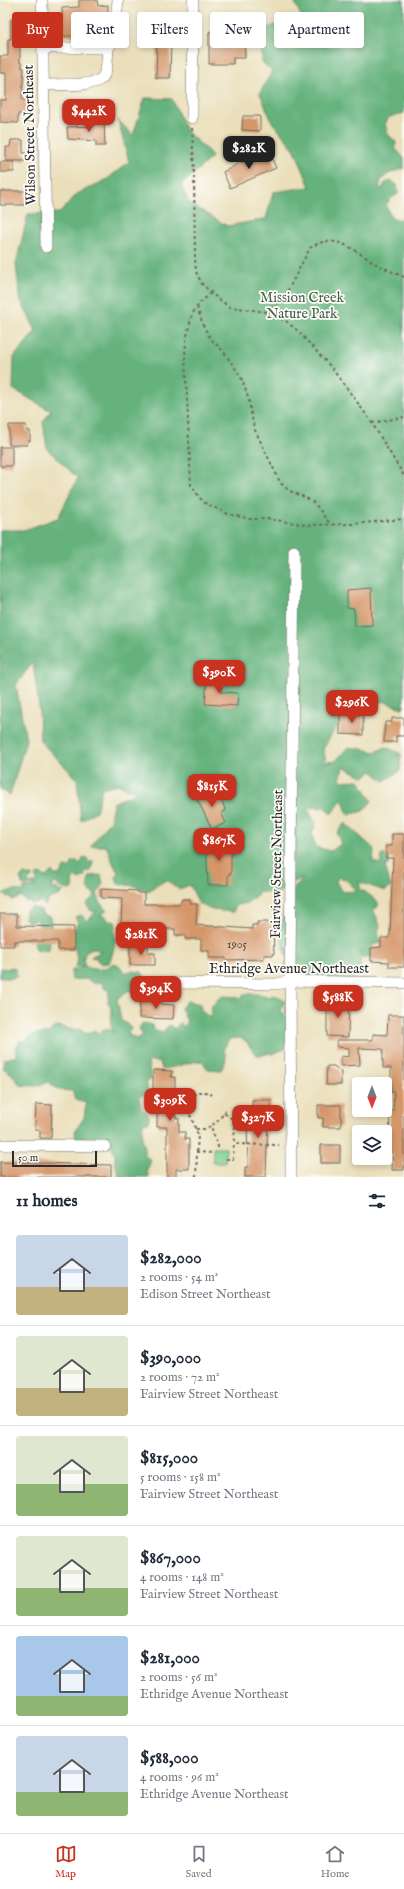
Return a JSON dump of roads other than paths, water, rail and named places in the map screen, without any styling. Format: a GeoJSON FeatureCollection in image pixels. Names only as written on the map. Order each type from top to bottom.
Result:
{"type":"FeatureCollection","features":[{"type":"Feature","properties":{"kind":"street","name":"Wilson Street Northeast"},"geometry":{"type":"LineString","coordinates":[[42,0],[42,12]]}},
{"type":"Feature","properties":{"kind":"street"},"geometry":{"type":"LineString","coordinates":[[117,12],[118,0]]}},
{"type":"Feature","properties":{"kind":"street"},"geometry":{"type":"LineString","coordinates":[[192,118],[193,0]]}},
{"type":"Feature","properties":{"kind":"street","name":"Wilson Street Northeast"},"geometry":{"type":"LineString","coordinates":[[42,48],[46,246]]}},
{"type":"Feature","properties":{"kind":"street"},"geometry":{"type":"LineString","coordinates":[[43,85],[93,83],[102,78],[106,68],[108,48]]}},
{"type":"Feature","properties":{"kind":"street","name":"Fairview Street Northeast"},"geometry":{"type":"LineString","coordinates":[[291,1177],[294,551]]}},
{"type":"Feature","properties":{"kind":"street","name":"Ethridge Avenue Northeast"},"geometry":{"type":"LineString","coordinates":[[174,983],[277,984],[291,981],[404,983]]}},
{"type":"Feature","properties":{"kind":"street"},"geometry":{"type":"LineString","coordinates":[[0,1145],[105,1146]]}},
{"type":"Feature","properties":{"kind":"park label","name":"Mission Creek Nature Park"},"geometry":{"type":"Point","coordinates":[302,306]}}]}
